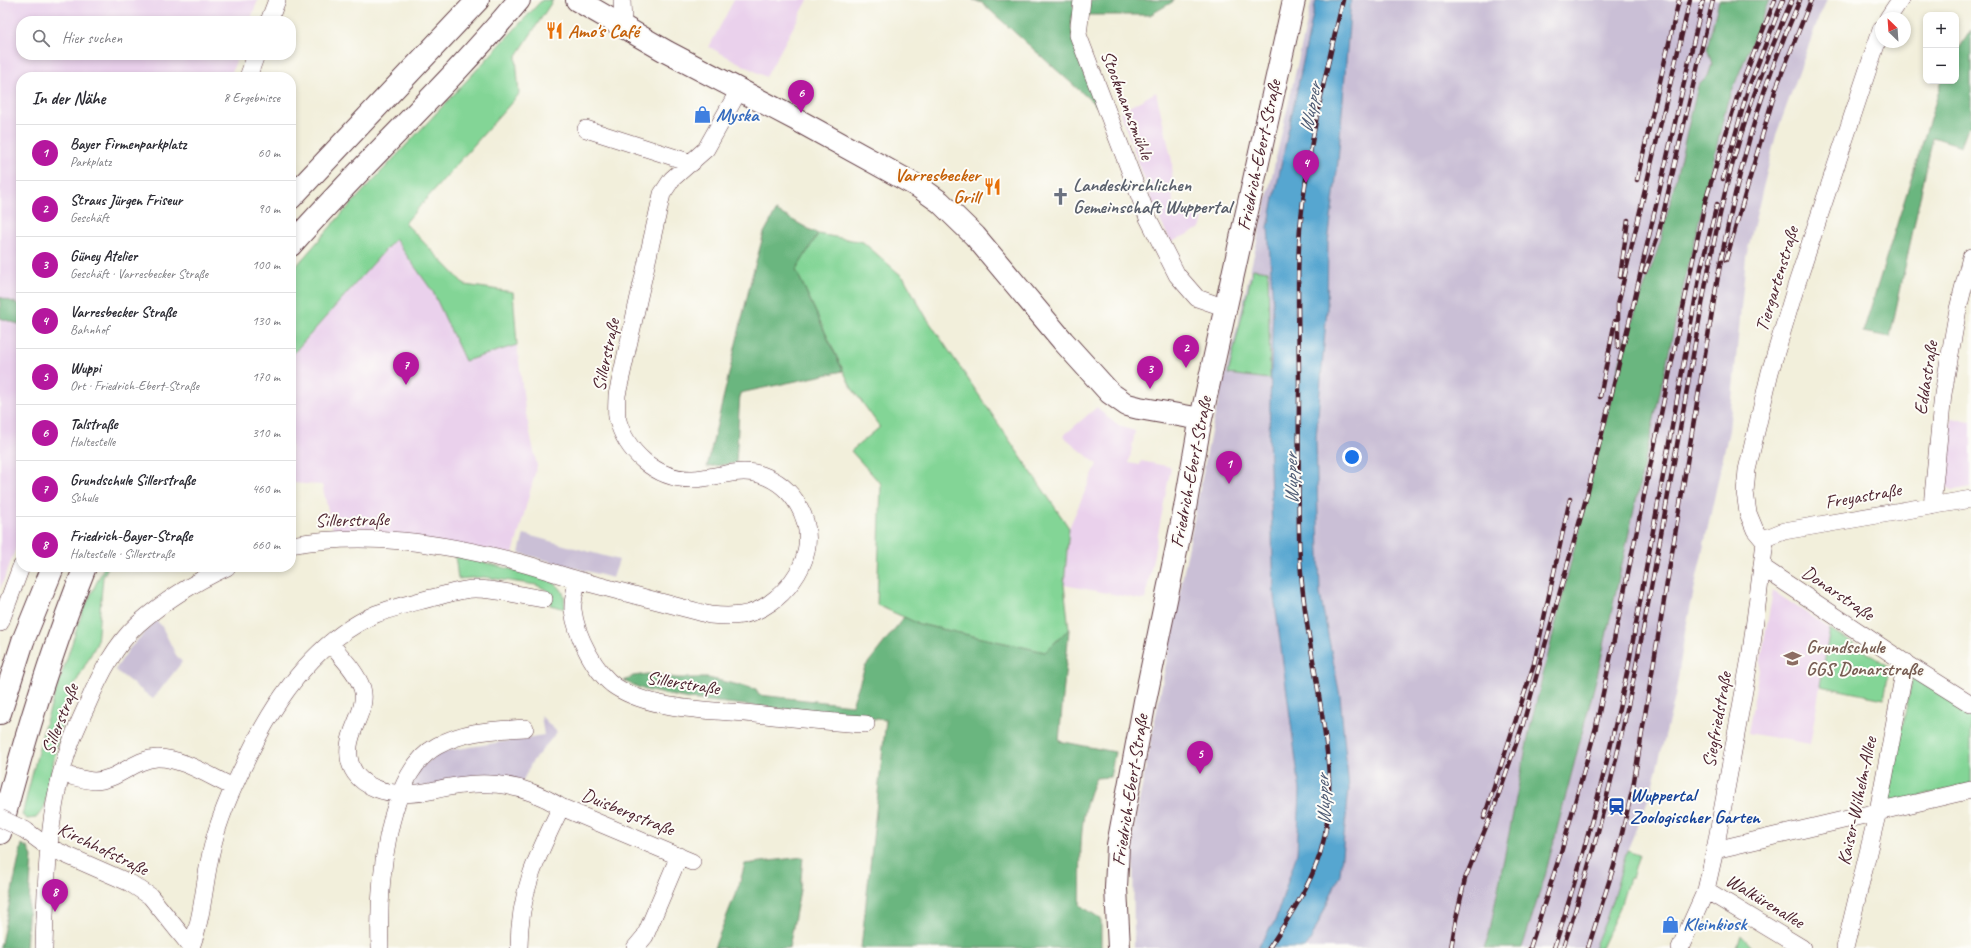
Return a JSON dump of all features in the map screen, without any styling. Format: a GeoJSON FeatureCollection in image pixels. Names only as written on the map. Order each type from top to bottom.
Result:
{"type":"FeatureCollection","features":[{"type":"Feature","properties":{"kind":"main road"},"geometry":{"type":"LineString","coordinates":[[296,193],[478,0]]}},
{"type":"Feature","properties":{"kind":"main road"},"geometry":{"type":"LineString","coordinates":[[296,238],[334,196],[463,63],[519,0]]}},
{"type":"Feature","properties":{"kind":"main road"},"geometry":{"type":"LineString","coordinates":[[577,0],[668,52],[912,183],[940,202],[975,236],[1063,341],[1110,393],[1128,405],[1138,408],[1201,419]]}},
{"type":"Feature","properties":{"kind":"main road","name":"Friedrich-Ebert-Straße"},"geometry":{"type":"LineString","coordinates":[[1119,948],[1116,888],[1118,845],[1201,419],[1294,0]]}},
{"type":"Feature","properties":{"kind":"main road"},"geometry":{"type":"LineString","coordinates":[[0,713],[23,641],[51,572]]}},
{"type":"Feature","properties":{"kind":"main road"},"geometry":{"type":"LineString","coordinates":[[0,833],[30,721],[68,610],[83,572]]}},
{"type":"Feature","properties":{"kind":"street"},"geometry":{"type":"LineString","coordinates":[[622,0],[623,26]]}},
{"type":"Feature","properties":{"kind":"street","name":"Stockmannsmühle"},"geometry":{"type":"LineString","coordinates":[[1082,0],[1078,35],[1148,218],[1177,275],[1198,298],[1226,308]]}},
{"type":"Feature","properties":{"kind":"street"},"geometry":{"type":"LineString","coordinates":[[1892,12],[1900,0]]}},
{"type":"Feature","properties":{"kind":"street","name":"Tiergartenstraße"},"geometry":{"type":"LineString","coordinates":[[1765,542],[1755,530],[1747,508],[1745,492],[1747,470],[1770,372],[1794,293],[1875,48]]}},
{"type":"Feature","properties":{"kind":"street"},"geometry":{"type":"LineString","coordinates":[[250,72],[254,60]]}},
{"type":"Feature","properties":{"kind":"street","name":"Sillerstraße"},"geometry":{"type":"LineString","coordinates":[[296,544],[320,540],[380,538],[438,545],[514,561],[577,580],[710,615],[739,617],[760,611],[777,598],[794,580],[806,554],[805,520],[799,504],[783,486],[762,475],[744,472],[692,479],[671,476],[641,459],[627,443],[618,420],[617,395],[662,194],[672,179],[706,150],[739,90]]}},
{"type":"Feature","properties":{"kind":"street"},"geometry":{"type":"LineString","coordinates":[[586,129],[692,163]]}},
{"type":"Feature","properties":{"kind":"street","name":"Eddastraße"},"geometry":{"type":"LineString","coordinates":[[1932,506],[1943,394],[1958,308],[1971,257]]}},
{"type":"Feature","properties":{"kind":"street","name":"Freyastraße"},"geometry":{"type":"LineString","coordinates":[[1765,542],[1769,537],[1784,531],[1971,499]]}},
{"type":"Feature","properties":{"kind":"street","name":"Siegfriedstraße"},"geometry":{"type":"LineString","coordinates":[[1680,948],[1706,890],[1715,850],[1751,652],[1765,542]]}},
{"type":"Feature","properties":{"kind":"street","name":"Donarstraße"},"geometry":{"type":"LineString","coordinates":[[1762,567],[1971,704]]}},
{"type":"Feature","properties":{"kind":"street"},"geometry":{"type":"LineString","coordinates":[[0,623],[19,572]]}},
{"type":"Feature","properties":{"kind":"street","name":"Sillerstraße"},"geometry":{"type":"LineString","coordinates":[[44,948],[48,847],[61,774],[70,742],[97,681],[108,661],[137,625],[164,603],[216,572]]}},
{"type":"Feature","properties":{"kind":"street","name":"Sillerstraße"},"geometry":{"type":"LineString","coordinates":[[577,580],[573,609],[582,642],[597,668],[615,687],[634,697],[698,709],[866,724]]}},
{"type":"Feature","properties":{"kind":"street"},"geometry":{"type":"LineString","coordinates":[[192,948],[199,929],[206,875],[213,845],[233,787],[259,732],[279,700],[303,668],[318,653],[330,643],[375,615],[401,605],[475,589],[544,599]]}},
{"type":"Feature","properties":{"kind":"street","name":"Duisbergstraße"},"geometry":{"type":"LineString","coordinates":[[330,643],[355,674],[362,688],[363,703],[349,745],[349,757],[353,769],[361,779],[372,787],[386,793],[414,795],[454,785],[478,783],[500,784],[523,789],[547,798],[561,807],[685,859],[645,936],[635,948]]}},
{"type":"Feature","properties":{"kind":"street","name":"Kaiser-Wilhelm-Allee"},"geometry":{"type":"LineString","coordinates":[[1845,948],[1878,811],[1906,662]]}},
{"type":"Feature","properties":{"kind":"street"},"geometry":{"type":"LineString","coordinates":[[380,948],[379,913],[383,862],[387,838],[401,793],[419,761],[424,755],[437,746],[471,732],[526,728]]}},
{"type":"Feature","properties":{"kind":"street"},"geometry":{"type":"LineString","coordinates":[[61,774],[95,781],[112,777],[139,763],[156,758],[174,760],[233,787]]}},
{"type":"Feature","properties":{"kind":"street"},"geometry":{"type":"LineString","coordinates":[[1715,850],[1971,790]]}},
{"type":"Feature","properties":{"kind":"street","name":"Duisbergstraße"},"geometry":{"type":"LineString","coordinates":[[519,948],[521,911],[528,881],[539,851],[561,807]]}},
{"type":"Feature","properties":{"kind":"street","name":"Kirchhofstraße"},"geometry":{"type":"LineString","coordinates":[[0,818],[25,830],[48,847],[130,883],[150,896],[192,948]]}},
{"type":"Feature","properties":{"kind":"street","name":"Walkürenallee"},"geometry":{"type":"LineString","coordinates":[[1706,890],[1802,948]]}},
{"type":"Feature","properties":{"kind":"shaded area"},"geometry":{"type":"Polygon","coordinates":[[[0,0],[258,0],[252,16],[16,16],[16,60],[236,60],[232,72],[16,72],[16,303],[0,297],[0,0]]]}},
{"type":"Feature","properties":{"kind":"shaded area"},"geometry":{"type":"Polygon","coordinates":[[[734,0],[808,0],[766,77],[709,47],[734,0]]]}},
{"type":"Feature","properties":{"kind":"shaded area"},"geometry":{"type":"Polygon","coordinates":[[[1312,0],[1719,0],[1707,48],[1712,64],[1708,76],[1698,86],[1661,240],[1625,342],[1530,727],[1489,934],[1484,948],[1134,948],[1133,833],[1212,427],[1242,307],[1312,0]]]}},
{"type":"Feature","properties":{"kind":"shaded area"},"geometry":{"type":"Polygon","coordinates":[[[1769,0],[1827,0],[1819,17],[1776,135],[1746,257],[1729,430],[1685,632],[1675,697],[1650,795],[1627,851],[1608,914],[1594,948],[1522,948],[1544,879],[1599,668],[1683,288],[1727,103],[1769,0]]]}},
{"type":"Feature","properties":{"kind":"shaded area"},"geometry":{"type":"Polygon","coordinates":[[[1156,92],[1172,161],[1173,209],[1203,216],[1201,228],[1171,242],[1157,214],[1120,112],[1156,92]]]}},
{"type":"Feature","properties":{"kind":"shaded area"},"geometry":{"type":"Polygon","coordinates":[[[395,239],[433,292],[465,361],[517,345],[525,409],[537,466],[513,554],[333,531],[322,485],[296,483],[296,350],[395,239]]]}},
{"type":"Feature","properties":{"kind":"shaded area"},"geometry":{"type":"Polygon","coordinates":[[[0,318],[16,323],[16,548],[0,589],[0,318]]]}},
{"type":"Feature","properties":{"kind":"shaded area"},"geometry":{"type":"Polygon","coordinates":[[[1097,407],[1108,418],[1122,427],[1135,431],[1129,463],[1140,465],[1141,461],[1171,467],[1145,600],[1064,585],[1069,528],[1097,464],[1063,436],[1097,407]]]}},
{"type":"Feature","properties":{"kind":"shaded area"},"geometry":{"type":"Polygon","coordinates":[[[1951,418],[1971,421],[1971,487],[1954,490],[1948,488],[1944,479],[1951,418]]]}},
{"type":"Feature","properties":{"kind":"shaded area"},"geometry":{"type":"Polygon","coordinates":[[[524,534],[619,560],[613,578],[519,553],[524,534]]]}},
{"type":"Feature","properties":{"kind":"shaded area","name":"Grundschule GGS Donarstraße"},"geometry":{"type":"Polygon","coordinates":[[[1773,591],[1830,629],[1810,744],[1748,733],[1773,591]]]}},
{"type":"Feature","properties":{"kind":"shaded area"},"geometry":{"type":"Polygon","coordinates":[[[156,621],[161,625],[176,655],[182,662],[153,699],[115,670],[129,649],[156,621]]]}},
{"type":"Feature","properties":{"kind":"shaded area"},"geometry":{"type":"Polygon","coordinates":[[[541,716],[557,732],[532,762],[522,782],[414,787],[412,781],[418,769],[444,750],[446,751],[544,735],[541,716]]]}},
{"type":"Feature","properties":{"kind":"green space"},"geometry":{"type":"Polygon","coordinates":[[[542,0],[553,0],[516,57],[519,94],[405,223],[465,285],[513,292],[517,345],[465,361],[433,292],[395,239],[296,350],[296,266],[340,216],[542,0]]]}},
{"type":"Feature","properties":{"kind":"green space"},"geometry":{"type":"Polygon","coordinates":[[[973,0],[1174,1],[1150,15],[1072,15],[1073,39],[1076,51],[1099,108],[982,3],[973,0]]]}},
{"type":"Feature","properties":{"kind":"green space"},"geometry":{"type":"Polygon","coordinates":[[[1719,0],[1769,0],[1727,103],[1683,288],[1599,668],[1544,879],[1522,948],[1484,948],[1489,934],[1530,728],[1625,342],[1661,240],[1698,86],[1708,76],[1712,64],[1707,48],[1719,0]]]}},
{"type":"Feature","properties":{"kind":"green space"},"geometry":{"type":"Polygon","coordinates":[[[1971,30],[1971,127],[1968,127],[1961,146],[1933,137],[1890,337],[1863,332],[1941,84],[1959,84],[1959,48],[1971,30]]]}},
{"type":"Feature","properties":{"kind":"green space"},"geometry":{"type":"Polygon","coordinates":[[[776,211],[818,234],[796,270],[843,371],[740,393],[736,463],[707,467],[752,276],[764,233],[776,211]]]}},
{"type":"Feature","properties":{"kind":"green space"},"geometry":{"type":"Polygon","coordinates":[[[818,234],[863,242],[904,278],[926,317],[1069,528],[1064,585],[1069,629],[1045,652],[919,624],[877,605],[881,484],[851,451],[880,427],[851,387],[796,270],[818,234]]]}},
{"type":"Feature","properties":{"kind":"green space"},"geometry":{"type":"Polygon","coordinates":[[[1253,269],[1268,271],[1270,379],[1228,374],[1253,269]]]}},
{"type":"Feature","properties":{"kind":"green space"},"geometry":{"type":"Polygon","coordinates":[[[0,297],[16,303],[16,323],[0,318],[0,297]]]}},
{"type":"Feature","properties":{"kind":"green space"},"geometry":{"type":"Polygon","coordinates":[[[455,555],[549,579],[562,591],[564,595],[565,609],[550,605],[550,595],[547,590],[536,585],[484,577],[458,579],[455,555]]]}},
{"type":"Feature","properties":{"kind":"green space"},"geometry":{"type":"Polygon","coordinates":[[[102,572],[106,572],[103,577],[97,643],[66,701],[44,808],[36,818],[27,819],[22,815],[45,724],[82,613],[102,572]]]}},
{"type":"Feature","properties":{"kind":"green space"},"geometry":{"type":"Polygon","coordinates":[[[904,617],[919,624],[1045,652],[1069,629],[1059,741],[1115,752],[1110,777],[1096,778],[1090,793],[1085,808],[1081,840],[1080,905],[1101,919],[1101,948],[861,948],[886,720],[689,699],[645,690],[624,681],[633,676],[648,674],[677,678],[708,678],[756,689],[759,695],[852,705],[865,667],[904,617]]]}},
{"type":"Feature","properties":{"kind":"green space"},"geometry":{"type":"Polygon","coordinates":[[[1830,629],[1887,665],[1889,671],[1884,699],[1820,686],[1830,629]]]}},
{"type":"Feature","properties":{"kind":"green space"},"geometry":{"type":"Polygon","coordinates":[[[1913,675],[1971,711],[1971,784],[1890,803],[1887,801],[1913,675]]]}},
{"type":"Feature","properties":{"kind":"green space"},"geometry":{"type":"Polygon","coordinates":[[[22,844],[28,848],[32,856],[26,948],[0,948],[22,844]]]}},
{"type":"Feature","properties":{"kind":"green space"},"geometry":{"type":"Polygon","coordinates":[[[1627,851],[1639,855],[1632,878],[1629,878],[1620,907],[1601,948],[1594,948],[1608,914],[1627,851]]]}},
{"type":"Feature","properties":{"kind":"green space"},"geometry":{"type":"Polygon","coordinates":[[[803,857],[800,890],[789,948],[714,948],[739,885],[745,864],[803,857]]]}},
{"type":"Feature","properties":{"kind":"green space"},"geometry":{"type":"Polygon","coordinates":[[[1741,935],[1753,948],[1737,948],[1741,935]]]}},
{"type":"Feature","properties":{"kind":"water","name":"Wupper"},"geometry":{"type":"Polygon","coordinates":[[[1316,0],[1351,0],[1338,162],[1328,243],[1327,309],[1316,439],[1320,594],[1340,696],[1349,789],[1340,874],[1310,942],[1305,948],[1257,948],[1275,921],[1297,853],[1300,791],[1274,596],[1269,436],[1273,304],[1268,227],[1316,0]]]}},
{"type":"Feature","properties":{"kind":"railway"},"geometry":{"type":"LineString","coordinates":[[1269,948],[1298,903],[1310,879],[1320,854],[1326,831],[1328,808],[1328,760],[1306,616],[1299,548],[1298,267],[1300,229],[1307,171],[1323,85],[1343,0]]}},
{"type":"Feature","properties":{"kind":"railway"},"geometry":{"type":"LineString","coordinates":[[1637,180],[1679,0]]}},
{"type":"Feature","properties":{"kind":"railway"},"geometry":{"type":"LineString","coordinates":[[1618,348],[1618,304],[1690,0]]}},
{"type":"Feature","properties":{"kind":"railway"},"geometry":{"type":"LineString","coordinates":[[1451,948],[1465,879],[1495,805],[1523,724],[1587,495],[1633,306],[1703,0]]}},
{"type":"Feature","properties":{"kind":"railway"},"geometry":{"type":"LineString","coordinates":[[1645,272],[1658,236],[1713,0]]}},
{"type":"Feature","properties":{"kind":"railway"},"geometry":{"type":"LineString","coordinates":[[1530,948],[1562,849],[1596,727],[1705,202],[1740,88],[1775,0]]}},
{"type":"Feature","properties":{"kind":"railway"},"geometry":{"type":"LineString","coordinates":[[1723,179],[1748,89],[1783,0]]}},
{"type":"Feature","properties":{"kind":"railway"},"geometry":{"type":"LineString","coordinates":[[1563,948],[1584,882],[1602,816],[1633,682],[1659,547],[1709,267],[1728,180],[1756,89],[1792,0]]}},
{"type":"Feature","properties":{"kind":"railway"},"geometry":{"type":"LineString","coordinates":[[1588,948],[1614,866],[1633,787],[1718,276],[1733,204],[1750,135],[1761,101],[1785,34],[1800,0]]}},
{"type":"Feature","properties":{"kind":"railway"},"geometry":{"type":"LineString","coordinates":[[1726,260],[1776,88],[1811,0]]}},
{"type":"Feature","properties":{"kind":"railway"},"geometry":{"type":"LineString","coordinates":[[1554,948],[1594,811],[1627,673],[1701,268],[1717,204]]}},
{"type":"Feature","properties":{"kind":"railway"},"geometry":{"type":"LineString","coordinates":[[1620,277],[1628,220]]}},
{"type":"Feature","properties":{"kind":"railway"},"geometry":{"type":"LineString","coordinates":[[1600,397],[1615,321]]}},
{"type":"Feature","properties":{"kind":"railway"},"geometry":{"type":"LineString","coordinates":[[1484,818],[1534,664],[1570,499]]}},
{"type":"Feature","properties":{"kind":"place","name":"Amo's Café"},"geometry":{"type":"Point","coordinates":[555,31]}},
{"type":"Feature","properties":{"kind":"place","name":"Talstraße"},"geometry":{"type":"Point","coordinates":[801,113]}},
{"type":"Feature","properties":{"kind":"place","name":"Myska"},"geometry":{"type":"Point","coordinates":[703,115]}},
{"type":"Feature","properties":{"kind":"place","name":"Varresbecker Straße"},"geometry":{"type":"Point","coordinates":[1306,183]}},
{"type":"Feature","properties":{"kind":"place","name":"Varresbecker Grill"},"geometry":{"type":"Point","coordinates":[993,186]}},
{"type":"Feature","properties":{"kind":"place","name":"Landeskirchlichen Gemeinschaft Wuppertal"},"geometry":{"type":"Point","coordinates":[1060,196]}},
{"type":"Feature","properties":{"kind":"place","name":"Straus Jürgen Friseur"},"geometry":{"type":"Point","coordinates":[1186,368]}},
{"type":"Feature","properties":{"kind":"place","name":"Grundschule Sillerstraße"},"geometry":{"type":"Point","coordinates":[406,385]}},
{"type":"Feature","properties":{"kind":"place","name":"Güney Atelier"},"geometry":{"type":"Point","coordinates":[1150,389]}},
{"type":"Feature","properties":{"kind":"place","name":"Bayer Firmenparkplatz"},"geometry":{"type":"Point","coordinates":[1229,484]}},
{"type":"Feature","properties":{"kind":"place","name":"Grundschule GGS Donarstraße"},"geometry":{"type":"Point","coordinates":[1793,658]}},
{"type":"Feature","properties":{"kind":"place","name":"Wuppi"},"geometry":{"type":"Point","coordinates":[1200,774]}},
{"type":"Feature","properties":{"kind":"place","name":"Wuppertal Zoologischer Garten"},"geometry":{"type":"Point","coordinates":[1617,806]}},
{"type":"Feature","properties":{"kind":"place","name":"Friedrich-Bayer-Straße"},"geometry":{"type":"Point","coordinates":[55,912]}},
{"type":"Feature","properties":{"kind":"place","name":"Kleinkiosk"},"geometry":{"type":"Point","coordinates":[1670,924]}}]}
